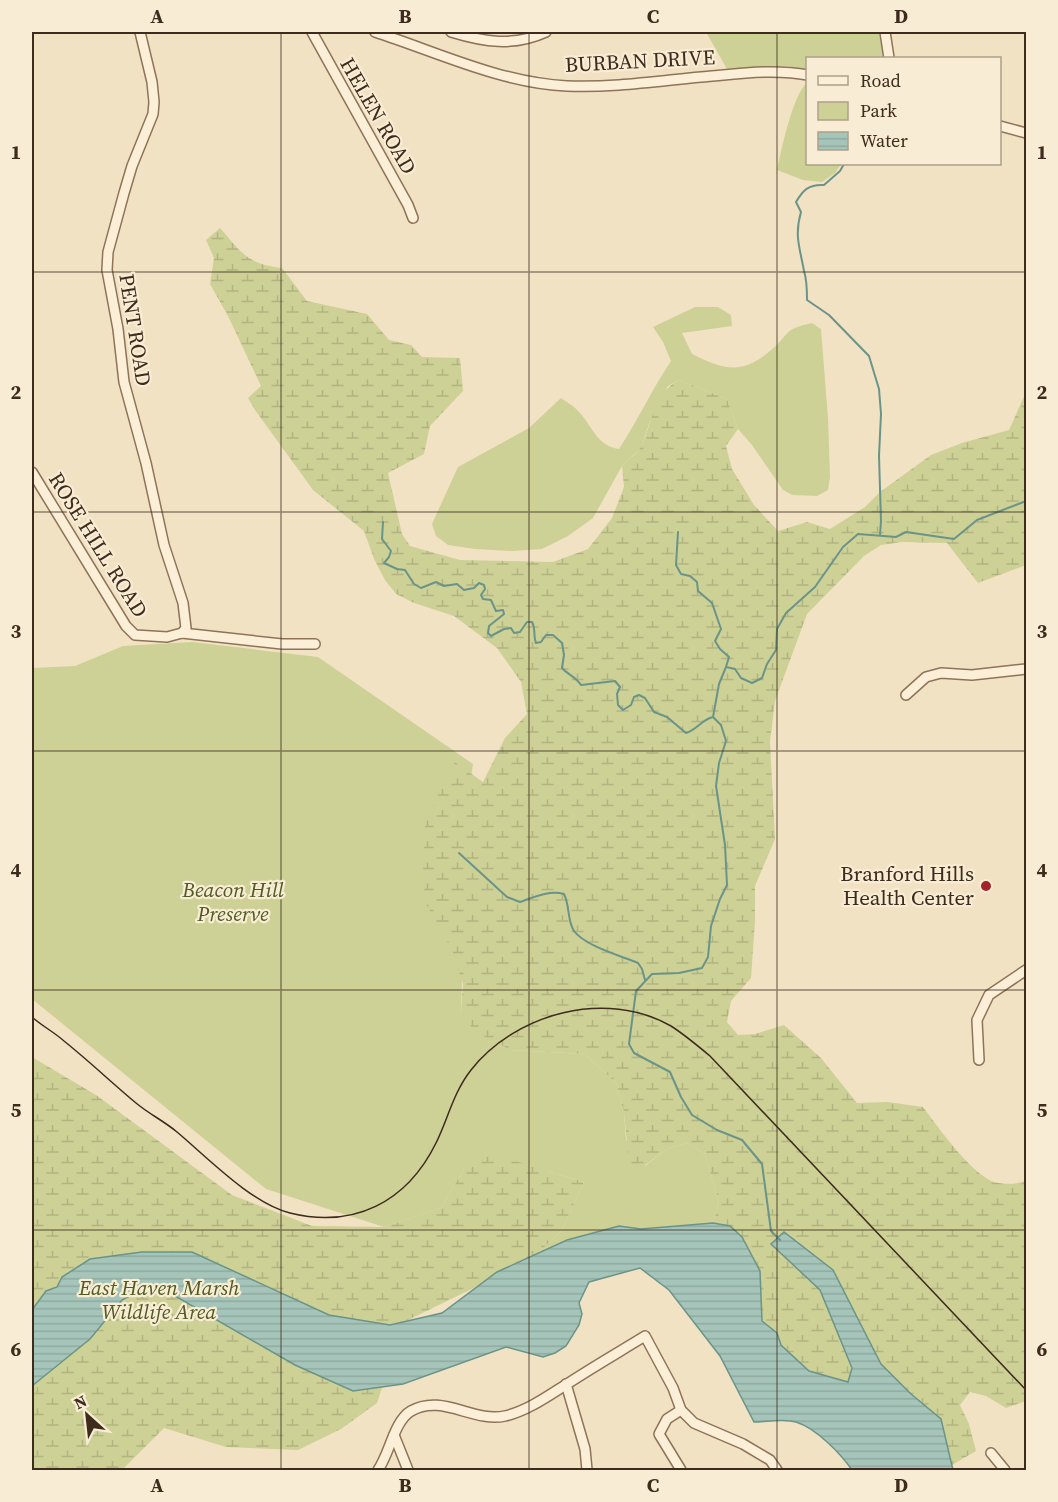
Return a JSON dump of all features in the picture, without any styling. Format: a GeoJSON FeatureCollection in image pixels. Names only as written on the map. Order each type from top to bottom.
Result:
{"type":"FeatureCollection","features":[{"type":"Feature","properties":{"kind":"street","name":"PENT ROAD"},"geometry":{"type":"LineString","coordinates":[[140,32],[154,92],[153,114],[127,184],[108,252],[107,270],[118,329],[124,381],[146,463],[164,545],[186,615],[186,628],[182,633]]}},
{"type":"Feature","properties":{"kind":"street","name":"HELEN ROAD"},"geometry":{"type":"LineString","coordinates":[[312,32],[408,205],[413,218]]}},
{"type":"Feature","properties":{"kind":"street","name":"BURBAN DRIVE"},"geometry":{"type":"LineString","coordinates":[[375,32],[397,35],[406,42],[493,72],[518,79],[566,86],[620,84],[763,71],[806,75]]}},
{"type":"Feature","properties":{"kind":"street"},"geometry":{"type":"LineString","coordinates":[[406,42],[410,32]]}},
{"type":"Feature","properties":{"kind":"street"},"geometry":{"type":"LineString","coordinates":[[451,32],[477,40],[494,42],[523,40],[546,32]]}},
{"type":"Feature","properties":{"kind":"street"},"geometry":{"type":"LineString","coordinates":[[885,32],[889,57]]}},
{"type":"Feature","properties":{"kind":"street"},"geometry":{"type":"LineString","coordinates":[[1001,127],[1026,133]]}},
{"type":"Feature","properties":{"kind":"street","name":"ROSE HILL ROAD"},"geometry":{"type":"LineString","coordinates":[[32,471],[130,632],[135,635],[152,637],[182,633],[282,644],[315,644]]}},
{"type":"Feature","properties":{"kind":"street"},"geometry":{"type":"LineString","coordinates":[[906,695],[926,677],[1026,669]]}},
{"type":"Feature","properties":{"kind":"street"},"geometry":{"type":"LineString","coordinates":[[979,1060],[977,1020],[988,995],[1026,970]]}},
{"type":"Feature","properties":{"kind":"street"},"geometry":{"type":"LineString","coordinates":[[378,1470],[384,1462],[398,1424],[408,1413],[425,1406],[435,1405],[498,1417],[515,1413],[532,1405],[645,1335],[681,1410],[694,1423],[743,1444],[770,1460],[777,1470]]}},
{"type":"Feature","properties":{"kind":"street"},"geometry":{"type":"LineString","coordinates":[[566,1384],[585,1449],[587,1470]]}},
{"type":"Feature","properties":{"kind":"street"},"geometry":{"type":"LineString","coordinates":[[681,1410],[667,1419],[659,1434],[681,1470]]}},
{"type":"Feature","properties":{"kind":"street"},"geometry":{"type":"LineString","coordinates":[[394,1435],[408,1470]]}},
{"type":"Feature","properties":{"kind":"street"},"geometry":{"type":"LineString","coordinates":[[991,1453],[1005,1470]]}},
{"type":"Feature","properties":{"kind":"green space"},"geometry":{"type":"Polygon","coordinates":[[[706,32],[879,32],[883,57],[806,57],[806,69],[787,66],[727,69],[706,32]]]}},
{"type":"Feature","properties":{"kind":"green space"},"geometry":{"type":"Polygon","coordinates":[[[806,84],[806,165],[840,165],[835,173],[822,182],[803,180],[777,170],[792,110],[806,84]]]}},
{"type":"Feature","properties":{"kind":"green space"},"geometry":{"type":"Polygon","coordinates":[[[220,228],[246,256],[261,264],[282,268],[307,301],[367,314],[389,340],[411,345],[422,357],[460,358],[463,391],[430,426],[424,454],[388,473],[402,534],[410,546],[460,560],[553,562],[588,549],[612,518],[624,487],[622,466],[642,445],[655,408],[664,392],[679,380],[727,399],[738,429],[726,446],[732,469],[754,505],[778,531],[807,522],[830,529],[865,507],[880,492],[931,455],[962,443],[1009,430],[1026,392],[1026,565],[978,583],[947,543],[902,542],[881,545],[864,556],[807,614],[775,701],[770,742],[775,839],[755,886],[751,978],[731,1001],[727,1022],[738,1035],[755,1034],[784,1025],[821,1058],[857,1103],[888,1102],[923,1107],[965,1160],[985,1177],[1002,1184],[1026,1181],[1026,1401],[1006,1408],[986,1396],[970,1392],[960,1405],[969,1424],[976,1451],[952,1465],[941,1419],[911,1394],[881,1364],[833,1270],[784,1233],[771,1244],[820,1290],[852,1368],[848,1382],[809,1371],[781,1345],[777,1333],[762,1321],[760,1271],[742,1237],[730,1226],[713,1223],[719,1202],[705,1154],[687,1143],[667,1149],[644,1166],[629,1164],[624,1112],[616,1083],[585,1054],[511,1050],[474,1031],[461,1011],[463,984],[452,950],[425,902],[423,863],[425,825],[455,762],[483,782],[505,738],[527,714],[521,682],[497,648],[454,616],[414,603],[396,594],[385,580],[374,559],[364,531],[313,490],[255,410],[248,398],[261,386],[210,284],[214,258],[206,240],[220,228]]]}},
{"type":"Feature","properties":{"kind":"green space"},"geometry":{"type":"Polygon","coordinates":[[[695,307],[718,307],[731,315],[732,326],[682,333],[692,354],[732,368],[741,367],[760,359],[791,330],[812,323],[821,329],[828,418],[830,477],[828,490],[817,496],[792,495],[783,490],[738,429],[727,399],[679,380],[668,386],[649,424],[641,448],[622,466],[593,518],[568,536],[542,549],[512,551],[448,545],[436,536],[432,524],[458,467],[529,428],[561,398],[575,408],[605,444],[619,449],[671,361],[663,342],[653,327],[695,307]]]}},
{"type":"Feature","properties":{"kind":"green space","name":"Beacon Hill Preserve"},"geometry":{"type":"Polygon","coordinates":[[[192,642],[318,657],[473,764],[468,798],[461,1011],[511,1050],[585,1054],[616,1083],[624,1112],[626,1140],[645,1166],[667,1149],[687,1143],[705,1154],[719,1202],[713,1223],[641,1229],[619,1226],[567,1240],[538,1253],[562,1230],[584,1182],[548,1171],[464,1169],[441,1208],[384,1227],[266,1189],[32,999],[32,668],[75,666],[123,646],[192,642]]]}},
{"type":"Feature","properties":{"kind":"green space","name":"East Haven Marsh Wildlife Area"},"geometry":{"type":"Polygon","coordinates":[[[32,1057],[96,1095],[232,1195],[312,1226],[384,1227],[441,1208],[464,1169],[492,1154],[584,1182],[562,1230],[538,1253],[480,1285],[404,1322],[377,1403],[341,1429],[298,1450],[226,1447],[164,1428],[122,1470],[32,1470],[32,1057]]]}},
{"type":"Feature","properties":{"kind":"water"},"geometry":{"type":"Polygon","coordinates":[[[713,1223],[730,1226],[742,1237],[760,1271],[762,1321],[777,1333],[781,1345],[809,1371],[848,1382],[852,1368],[820,1290],[771,1244],[784,1232],[833,1270],[881,1364],[911,1394],[941,1419],[953,1470],[852,1470],[827,1442],[804,1425],[786,1420],[754,1422],[720,1356],[669,1290],[640,1268],[589,1282],[579,1303],[582,1314],[579,1325],[566,1346],[555,1353],[543,1357],[506,1347],[403,1384],[353,1391],[295,1365],[170,1293],[144,1288],[122,1300],[90,1339],[32,1386],[32,1310],[46,1291],[57,1287],[62,1277],[90,1259],[142,1252],[192,1252],[329,1315],[390,1325],[442,1313],[497,1272],[567,1240],[619,1226],[641,1229],[713,1223]]]}},
{"type":"Feature","properties":{"kind":"waterway"},"geometry":{"type":"LineString","coordinates":[[843,165],[824,185],[807,189],[796,202],[801,212],[798,242],[806,278],[807,300],[829,315],[869,356],[879,389],[881,414],[880,535]]}},
{"type":"Feature","properties":{"kind":"waterway"},"geometry":{"type":"LineString","coordinates":[[713,717],[719,684],[726,667],[735,669],[741,678],[752,683],[762,678],[776,650],[777,629],[786,613],[815,587],[843,547],[858,534],[896,537],[906,532],[954,539],[977,520],[1026,501]]}},
{"type":"Feature","properties":{"kind":"waterway"},"geometry":{"type":"LineString","coordinates":[[383,522],[382,539],[391,551],[384,563],[405,570],[414,584],[421,588],[436,582],[444,586],[457,584],[464,590],[474,588],[479,583],[484,585],[485,589],[481,595],[483,599],[491,600],[496,611],[503,610],[504,614],[489,626],[488,633],[491,636],[511,628],[514,633],[520,632],[527,622],[532,622],[536,643],[541,642],[546,635],[553,635],[562,643],[564,655],[562,668],[581,685],[615,681],[620,687],[617,694],[618,705],[623,710],[631,705],[634,697],[639,695],[645,698],[654,712],[667,717],[686,733],[713,717],[721,725],[726,741],[719,763],[716,786],[725,845],[727,885],[711,926],[708,957],[702,968],[679,973],[652,974],[636,991],[629,1044],[634,1053],[670,1072],[692,1115],[717,1130],[742,1140],[762,1164],[771,1231],[780,1240]]}},
{"type":"Feature","properties":{"kind":"waterway"},"geometry":{"type":"LineString","coordinates":[[678,532],[676,565],[681,574],[690,576],[697,582],[698,591],[712,603],[721,629],[715,641],[729,657],[726,667]]}},
{"type":"Feature","properties":{"kind":"waterway"},"geometry":{"type":"LineString","coordinates":[[459,853],[507,897],[520,902],[547,893],[564,894],[574,931],[595,946],[638,963],[645,980]]}},
{"type":"Feature","properties":{"kind":"tram line"},"geometry":{"type":"LineString","coordinates":[[32,1017],[136,1103],[172,1128],[230,1178],[260,1200],[290,1213],[313,1217],[336,1217],[376,1206],[394,1195],[410,1181],[424,1164],[436,1143],[455,1097],[471,1070],[490,1050],[512,1034],[537,1021],[564,1013],[591,1009],[619,1009],[646,1015],[671,1026],[710,1056],[1026,1390]]}},
{"type":"Feature","properties":{"kind":"place","name":"Branford Hills Health Center"},"geometry":{"type":"Point","coordinates":[986,886]}}]}
